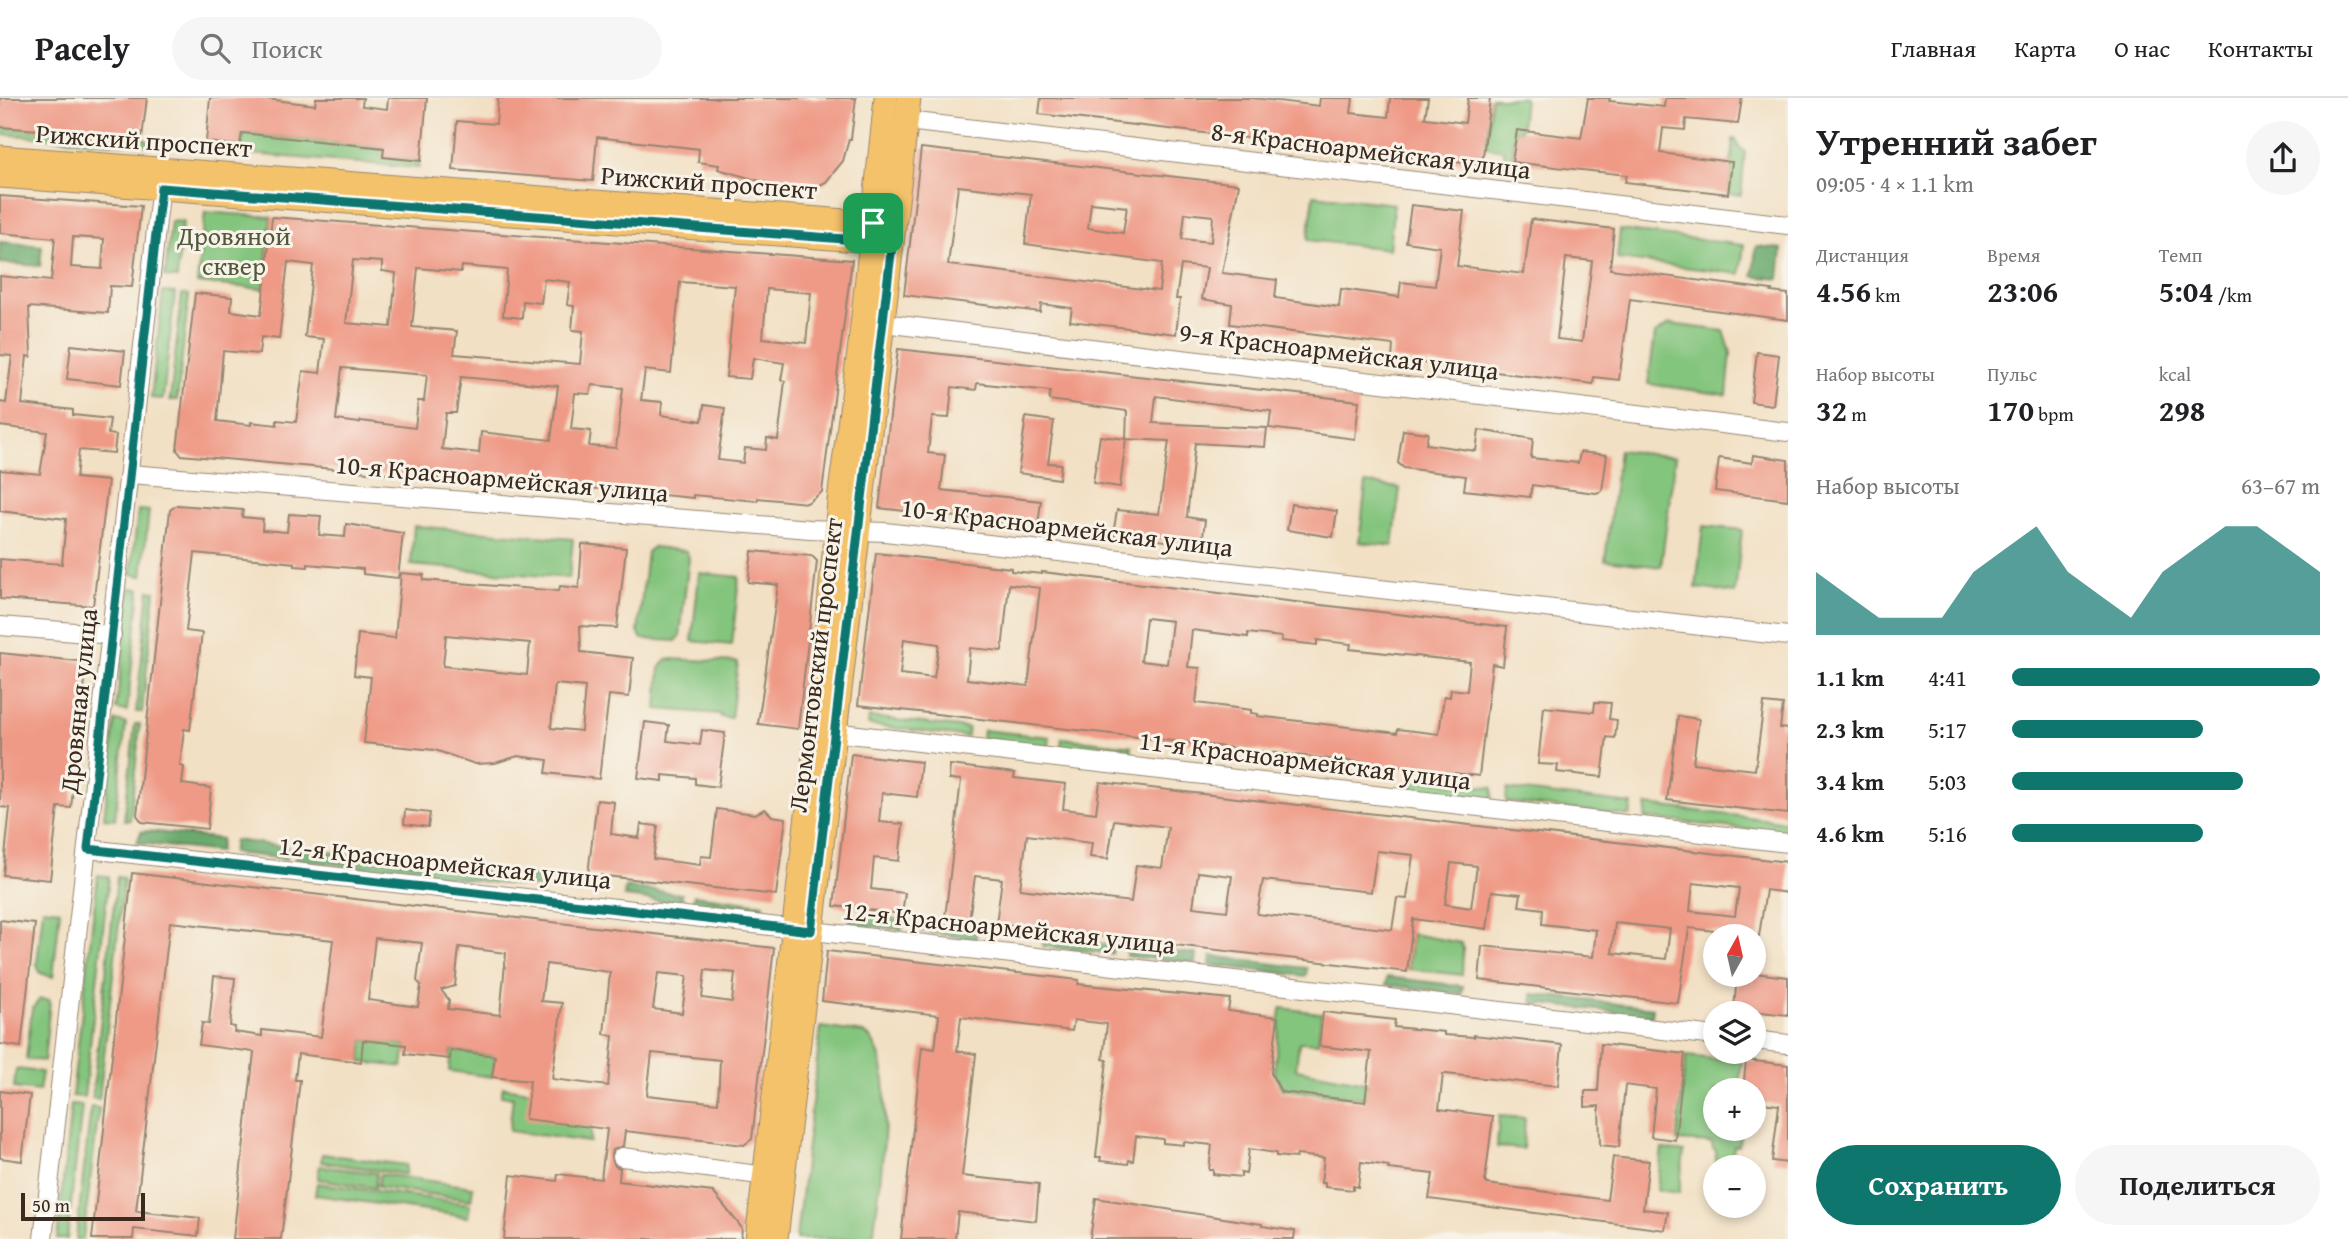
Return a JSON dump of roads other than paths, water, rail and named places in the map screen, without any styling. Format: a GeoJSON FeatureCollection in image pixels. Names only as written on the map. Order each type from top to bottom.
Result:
{"type":"FeatureCollection","features":[{"type":"Feature","properties":{"kind":"main road","name":"Лермонтовский проспект"},"geometry":{"type":"LineString","coordinates":[[757,1239],[773,1177],[826,731],[879,233],[886,98]]}},
{"type":"Feature","properties":{"kind":"main road","name":"Лермонтовский проспект"},"geometry":{"type":"LineString","coordinates":[[848,530],[883,323],[879,233],[907,121],[909,98]]}},
{"type":"Feature","properties":{"kind":"main road","name":"Рижский проспект"},"geometry":{"type":"LineString","coordinates":[[0,158],[162,179],[879,233]]}},
{"type":"Feature","properties":{"kind":"main road","name":"Рижский проспект"},"geometry":{"type":"LineString","coordinates":[[0,176],[162,179]]}},
{"type":"Feature","properties":{"kind":"main road","name":"Лермонтовский проспект"},"geometry":{"type":"LineString","coordinates":[[773,1177],[776,1239]]}},
{"type":"Feature","properties":{"kind":"street","name":"8-я Красноармейская улица"},"geometry":{"type":"LineString","coordinates":[[907,121],[1788,225]]}},
{"type":"Feature","properties":{"kind":"street","name":"Дровяная улица"},"geometry":{"type":"LineString","coordinates":[[43,1239],[162,179]]}},
{"type":"Feature","properties":{"kind":"street","name":"9-я Красноармейская улица"},"geometry":{"type":"LineString","coordinates":[[883,323],[1788,432]]}},
{"type":"Feature","properties":{"kind":"street","name":"10-я Красноармейская улица"},"geometry":{"type":"LineString","coordinates":[[130,474],[848,530],[1788,636]]}},
{"type":"Feature","properties":{"kind":"street"},"geometry":{"type":"LineString","coordinates":[[0,626],[112,635]]}},
{"type":"Feature","properties":{"kind":"street","name":"11-я Красноармейская улица"},"geometry":{"type":"LineString","coordinates":[[826,731],[1788,843]]}},
{"type":"Feature","properties":{"kind":"street","name":"12-я Красноармейская улица"},"geometry":{"type":"LineString","coordinates":[[88,849],[1703,1035]]}},
{"type":"Feature","properties":{"kind":"street"},"geometry":{"type":"LineString","coordinates":[[1766,1041],[1788,1044]]}},
{"type":"Feature","properties":{"kind":"street"},"geometry":{"type":"LineString","coordinates":[[622,1157],[773,1177]]}},
{"type":"Feature","properties":{"kind":"park label","name":"Дровяной сквер"},"geometry":{"type":"Point","coordinates":[234,250]}}]}
